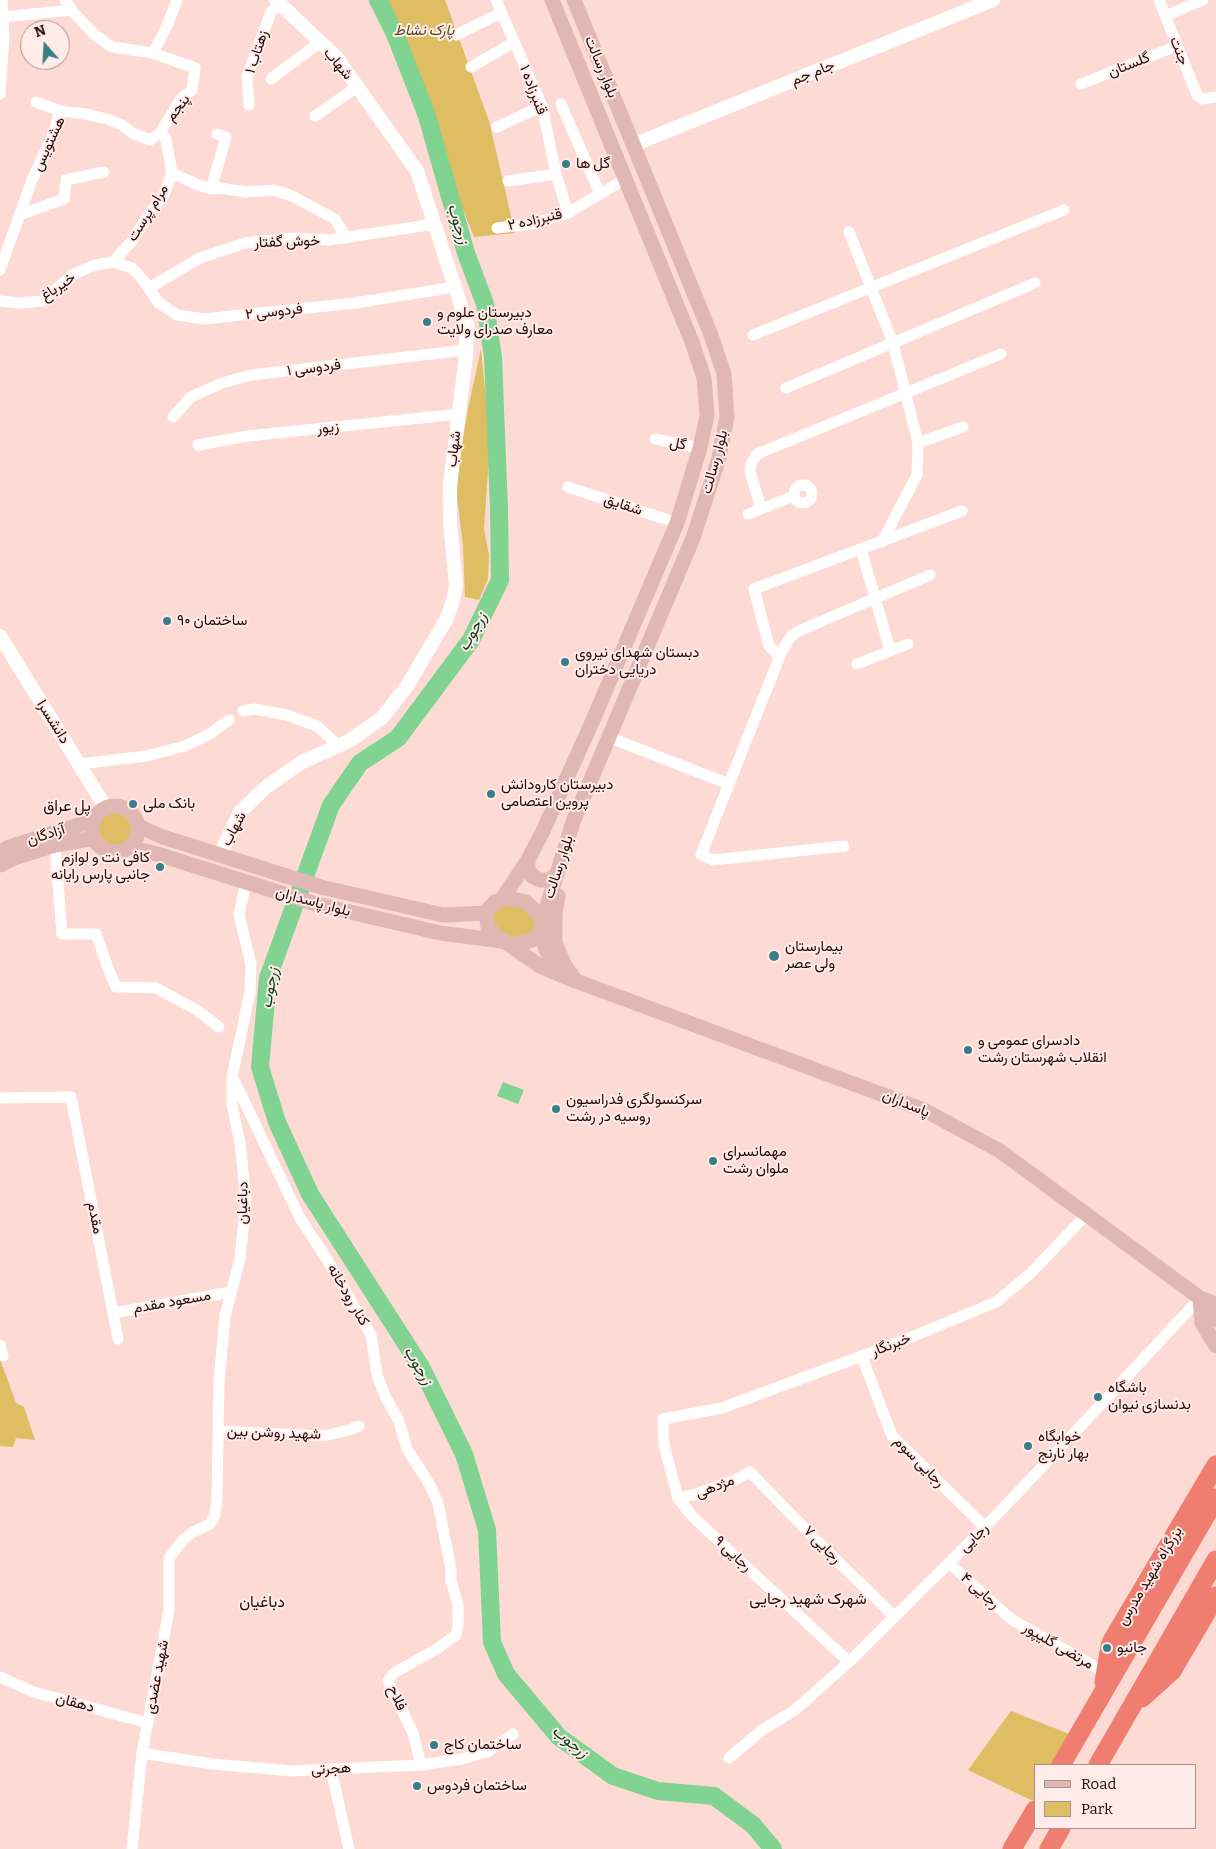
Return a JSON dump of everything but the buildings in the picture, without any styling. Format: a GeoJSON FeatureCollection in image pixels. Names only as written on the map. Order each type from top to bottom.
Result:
{"type":"FeatureCollection","features":[{"type":"Feature","properties":{"kind":"highway","name":"بزرگراه شهید مدرس"},"geometry":{"type":"LineString","coordinates":[[1112,1670],[1110,1646],[1113,1639],[1215,1468]]}},
{"type":"Feature","properties":{"kind":"highway","name":"بزرگراه شهید مدرس"},"geometry":{"type":"LineString","coordinates":[[1062,1764],[1102,1694],[1112,1670],[1216,1498]]}},
{"type":"Feature","properties":{"kind":"highway"},"geometry":{"type":"LineString","coordinates":[[1099,1764],[1216,1560]]}},
{"type":"Feature","properties":{"kind":"highway"},"geometry":{"type":"LineString","coordinates":[[1130,1708],[1172,1671],[1216,1596]]}},
{"type":"Feature","properties":{"kind":"highway"},"geometry":{"type":"LineString","coordinates":[[1012,1849],[1034,1812]]}},
{"type":"Feature","properties":{"kind":"highway"},"geometry":{"type":"LineString","coordinates":[[1049,1849],[1061,1829]]}},
{"type":"Feature","properties":{"kind":"main road","name":"بلوار رسالت"},"geometry":{"type":"LineString","coordinates":[[502,900],[528,860],[543,831],[593,720],[677,523],[700,448],[707,416],[704,378],[692,342],[552,0]]}},
{"type":"Feature","properties":{"kind":"main road","name":"بلوار رسالت"},"geometry":{"type":"LineString","coordinates":[[541,926],[573,822],[693,538],[719,458],[727,417],[724,374],[711,335],[574,0]]}},
{"type":"Feature","properties":{"kind":"main road"},"geometry":{"type":"LineString","coordinates":[[112,806],[124,808],[133,815],[138,826],[136,838],[129,847],[118,852],[101,847],[92,832],[94,820],[106,808],[112,806]]}},
{"type":"Feature","properties":{"kind":"main road","name":"آزادگان"},"geometry":{"type":"LineString","coordinates":[[2,849],[94,820]]}},
{"type":"Feature","properties":{"kind":"main road"},"geometry":{"type":"LineString","coordinates":[[573,822],[574,842],[554,914],[554,934],[558,952],[576,981]]}},
{"type":"Feature","properties":{"kind":"main road","name":"بلوار پاسداران"},"geometry":{"type":"LineString","coordinates":[[138,826],[163,837],[321,887],[443,915],[486,913]]}},
{"type":"Feature","properties":{"kind":"main road","name":"آزادگان"},"geometry":{"type":"LineString","coordinates":[[0,865],[14,858],[55,845],[94,838]]}},
{"type":"Feature","properties":{"kind":"main road","name":"بلوار پاسداران"},"geometry":{"type":"LineString","coordinates":[[129,847],[316,904],[440,933],[504,942]]}},
{"type":"Feature","properties":{"kind":"main road"},"geometry":{"type":"LineString","coordinates":[[528,860],[528,869],[532,876],[540,880],[548,880],[556,875]]}},
{"type":"Feature","properties":{"kind":"main road"},"geometry":{"type":"LineString","coordinates":[[514,898],[526,902],[535,910],[541,926],[545,948],[557,967],[576,981],[540,966],[492,933],[486,920],[486,913],[490,907],[502,900],[514,898]]}},
{"type":"Feature","properties":{"kind":"main road"},"geometry":{"type":"LineString","coordinates":[[504,942],[519,944],[532,940],[538,936],[541,926]]}},
{"type":"Feature","properties":{"kind":"main road","name":"پاسداران"},"geometry":{"type":"LineString","coordinates":[[576,981],[924,1110],[1000,1152],[1200,1298]]}},
{"type":"Feature","properties":{"kind":"main road"},"geometry":{"type":"LineString","coordinates":[[1200,1298],[1216,1304]]}},
{"type":"Feature","properties":{"kind":"main road"},"geometry":{"type":"LineString","coordinates":[[1200,1298],[1216,1320]]}},
{"type":"Feature","properties":{"kind":"main road"},"geometry":{"type":"LineString","coordinates":[[1200,1298],[1202,1323],[1216,1346]]}},
{"type":"Feature","properties":{"kind":"street"},"geometry":{"type":"LineString","coordinates":[[0,94],[4,37],[2,0]]}},
{"type":"Feature","properties":{"kind":"street"},"geometry":{"type":"LineString","coordinates":[[65,0],[95,35],[112,47],[153,53],[167,26],[177,0]]}},
{"type":"Feature","properties":{"kind":"street","name":"قنبرزاده ۱"},"geometry":{"type":"LineString","coordinates":[[496,0],[542,106],[556,174],[568,213]]}},
{"type":"Feature","properties":{"kind":"street","name":"جام جم"},"geometry":{"type":"LineString","coordinates":[[633,145],[993,0]]}},
{"type":"Feature","properties":{"kind":"street","name":"جنت"},"geometry":{"type":"LineString","coordinates":[[1159,0],[1197,95],[1202,100],[1216,97]]}},
{"type":"Feature","properties":{"kind":"street"},"geometry":{"type":"LineString","coordinates":[[1165,16],[1202,0]]}},
{"type":"Feature","properties":{"kind":"street","name":"شهاب"},"geometry":{"type":"LineString","coordinates":[[220,855],[240,812],[266,787],[302,762],[349,741],[382,718],[407,686],[446,620],[456,586],[450,520],[450,485],[466,350],[467,325],[436,224],[417,171],[337,58],[278,2]]}},
{"type":"Feature","properties":{"kind":"street","name":"زهتاب ۱"},"geometry":{"type":"LineString","coordinates":[[249,105],[248,77],[271,12],[278,2]]}},
{"type":"Feature","properties":{"kind":"street"},"geometry":{"type":"LineString","coordinates":[[3,17],[72,10]]}},
{"type":"Feature","properties":{"kind":"street"},"geometry":{"type":"LineString","coordinates":[[456,35],[501,13]]}},
{"type":"Feature","properties":{"kind":"street"},"geometry":{"type":"LineString","coordinates":[[271,79],[320,42]]}},
{"type":"Feature","properties":{"kind":"street"},"geometry":{"type":"LineString","coordinates":[[471,67],[514,42]]}},
{"type":"Feature","properties":{"kind":"street","name":"گلستان"},"geometry":{"type":"LineString","coordinates":[[1081,84],[1177,46]]}},
{"type":"Feature","properties":{"kind":"street","name":"پنجم"},"geometry":{"type":"LineString","coordinates":[[153,53],[195,68],[192,90],[180,100],[160,132]]}},
{"type":"Feature","properties":{"kind":"street"},"geometry":{"type":"LineString","coordinates":[[315,116],[357,87]]}},
{"type":"Feature","properties":{"kind":"street"},"geometry":{"type":"LineString","coordinates":[[36,102],[60,111]]}},
{"type":"Feature","properties":{"kind":"street"},"geometry":{"type":"LineString","coordinates":[[561,104],[600,194]]}},
{"type":"Feature","properties":{"kind":"street"},"geometry":{"type":"LineString","coordinates":[[496,127],[542,106]]}},
{"type":"Feature","properties":{"kind":"street","name":"هشتویس"},"geometry":{"type":"LineString","coordinates":[[0,270],[4,246],[54,132],[60,111],[107,119],[122,125],[132,133],[150,140],[160,132]]}},
{"type":"Feature","properties":{"kind":"street","name":"مرام پرست"},"geometry":{"type":"LineString","coordinates":[[114,262],[132,241],[164,195],[172,173],[166,139],[160,132]]}},
{"type":"Feature","properties":{"kind":"street"},"geometry":{"type":"LineString","coordinates":[[211,189],[226,137],[217,134]]}},
{"type":"Feature","properties":{"kind":"street"},"geometry":{"type":"LineString","coordinates":[[19,215],[64,199],[66,180],[104,172]]}},
{"type":"Feature","properties":{"kind":"street"},"geometry":{"type":"LineString","coordinates":[[172,173],[211,189],[220,188],[246,192],[274,190],[292,196],[335,219],[346,238]]}},
{"type":"Feature","properties":{"kind":"street"},"geometry":{"type":"LineString","coordinates":[[508,181],[556,174]]}},
{"type":"Feature","properties":{"kind":"street","name":"قنبرزاده ۲"},"geometry":{"type":"LineString","coordinates":[[496,228],[532,224],[568,213],[625,179]]}},
{"type":"Feature","properties":{"kind":"street"},"geometry":{"type":"LineString","coordinates":[[752,335],[1064,210]]}},
{"type":"Feature","properties":{"kind":"street","name":"خوش گفتار"},"geometry":{"type":"LineString","coordinates":[[149,288],[200,258],[245,243],[294,238],[329,240],[436,224]]}},
{"type":"Feature","properties":{"kind":"street"},"geometry":{"type":"LineString","coordinates":[[849,232],[893,343],[918,443],[917,475],[882,542]]}},
{"type":"Feature","properties":{"kind":"street","name":"فردوسی ۲"},"geometry":{"type":"LineString","coordinates":[[114,262],[132,268],[159,303],[177,315],[204,319],[355,303],[455,287]]}},
{"type":"Feature","properties":{"kind":"street","name":"خیرباغ"},"geometry":{"type":"LineString","coordinates":[[0,301],[21,303],[42,301],[60,288],[72,275],[95,265],[114,262]]}},
{"type":"Feature","properties":{"kind":"street"},"geometry":{"type":"LineString","coordinates":[[786,388],[1035,283]]}},
{"type":"Feature","properties":{"kind":"street","name":"فردوسی ۱"},"geometry":{"type":"LineString","coordinates":[[173,417],[191,397],[222,383],[250,375],[466,350]]}},
{"type":"Feature","properties":{"kind":"street"},"geometry":{"type":"LineString","coordinates":[[761,509],[750,471],[751,464],[757,454],[1001,354]]}},
{"type":"Feature","properties":{"kind":"street","name":"زیور"},"geometry":{"type":"LineString","coordinates":[[198,445],[248,436],[459,414]]}},
{"type":"Feature","properties":{"kind":"street"},"geometry":{"type":"LineString","coordinates":[[918,443],[963,427]]}},
{"type":"Feature","properties":{"kind":"street","name":"گل"},"geometry":{"type":"LineString","coordinates":[[655,440],[700,448]]}},
{"type":"Feature","properties":{"kind":"street","name":"شقایق"},"geometry":{"type":"LineString","coordinates":[[568,487],[677,523]]}},
{"type":"Feature","properties":{"kind":"street"},"geometry":{"type":"LineString","coordinates":[[748,514],[794,496]]}},
{"type":"Feature","properties":{"kind":"street"},"geometry":{"type":"LineString","coordinates":[[780,656],[769,646],[754,589],[962,511]]}},
{"type":"Feature","properties":{"kind":"street"},"geometry":{"type":"LineString","coordinates":[[861,549],[890,650]]}},
{"type":"Feature","properties":{"kind":"street"},"geometry":{"type":"LineString","coordinates":[[844,846],[713,860],[701,855],[787,641],[796,633],[930,574]]}},
{"type":"Feature","properties":{"kind":"street","name":"دانشسرا"},"geometry":{"type":"LineString","coordinates":[[0,636],[106,808]]}},
{"type":"Feature","properties":{"kind":"street"},"geometry":{"type":"LineString","coordinates":[[857,664],[908,644]]}},
{"type":"Feature","properties":{"kind":"street"},"geometry":{"type":"LineString","coordinates":[[243,711],[254,709],[287,715],[316,726],[339,746]]}},
{"type":"Feature","properties":{"kind":"street"},"geometry":{"type":"LineString","coordinates":[[79,764],[146,756],[185,746],[208,735],[229,720]]}},
{"type":"Feature","properties":{"kind":"street"},"geometry":{"type":"LineString","coordinates":[[608,737],[729,784]]}},
{"type":"Feature","properties":{"kind":"street"},"geometry":{"type":"LineString","coordinates":[[55,845],[62,934],[96,934],[116,987],[156,988],[197,1010],[219,1027]]}},
{"type":"Feature","properties":{"kind":"street","name":"دباغیان"},"geometry":{"type":"LineString","coordinates":[[210,1524],[215,1515],[217,1498],[219,1382],[224,1316],[240,1259],[246,1200],[240,1143],[232,1104],[232,1077],[250,992],[251,964],[239,915],[246,882]]}},
{"type":"Feature","properties":{"kind":"street","name":"کنار رودخانه"},"geometry":{"type":"LineString","coordinates":[[232,1077],[300,1218],[371,1335],[377,1375],[386,1398],[399,1421],[407,1449],[430,1485],[438,1503],[451,1569],[451,1581],[458,1605],[456,1635]]}},
{"type":"Feature","properties":{"kind":"street","name":"مقدم"},"geometry":{"type":"LineString","coordinates":[[0,1098],[72,1097],[118,1339]]}},
{"type":"Feature","properties":{"kind":"street","name":"خبرنگار"},"geometry":{"type":"LineString","coordinates":[[663,1419],[722,1408],[862,1357],[996,1302],[1030,1274],[1087,1214]]}},
{"type":"Feature","properties":{"kind":"street","name":"مسعود مقدم"},"geometry":{"type":"LineString","coordinates":[[113,1313],[231,1292]]}},
{"type":"Feature","properties":{"kind":"street","name":"رجایی"},"geometry":{"type":"LineString","coordinates":[[729,1758],[762,1730],[795,1710],[849,1662],[985,1527],[1200,1298]]}},
{"type":"Feature","properties":{"kind":"street","name":"رجایی سوم"},"geometry":{"type":"LineString","coordinates":[[862,1357],[892,1436],[985,1527]]}},
{"type":"Feature","properties":{"kind":"street","name":"رجایی ۹"},"geometry":{"type":"LineString","coordinates":[[663,1419],[664,1445],[678,1498],[693,1517],[849,1662]]}},
{"type":"Feature","properties":{"kind":"street","name":"شهید روشن بین"},"geometry":{"type":"LineString","coordinates":[[218,1431],[323,1436],[359,1426]]}},
{"type":"Feature","properties":{"kind":"street","name":"مژدهی"},"geometry":{"type":"LineString","coordinates":[[678,1498],[693,1496],[733,1481],[750,1472]]}},
{"type":"Feature","properties":{"kind":"street","name":"رجایی ۷"},"geometry":{"type":"LineString","coordinates":[[750,1472],[895,1617]]}},
{"type":"Feature","properties":{"kind":"street","name":"شهید عضدی"},"geometry":{"type":"LineString","coordinates":[[132,1849],[142,1753],[169,1610],[170,1558],[183,1540],[193,1532],[210,1524]]}},
{"type":"Feature","properties":{"kind":"street","name":"رجایی ۴"},"geometry":{"type":"LineString","coordinates":[[949,1563],[1011,1619]]}},
{"type":"Feature","properties":{"kind":"street","name":"مرتضی گلیپور"},"geometry":{"type":"LineString","coordinates":[[1011,1619],[1112,1670]]}},
{"type":"Feature","properties":{"kind":"street","name":"فلاح"},"geometry":{"type":"LineString","coordinates":[[421,1765],[413,1733],[388,1681],[394,1673],[437,1649],[456,1635]]}},
{"type":"Feature","properties":{"kind":"street","name":"دهقان"},"geometry":{"type":"LineString","coordinates":[[2,1677],[34,1692],[148,1723]]}},
{"type":"Feature","properties":{"kind":"street","name":"هجرتی"},"geometry":{"type":"LineString","coordinates":[[142,1753],[220,1765],[292,1771],[331,1770],[421,1765],[462,1759],[489,1751],[513,1734]]}},
{"type":"Feature","properties":{"kind":"street"},"geometry":{"type":"LineString","coordinates":[[331,1770],[349,1849]]}},
{"type":"Feature","properties":{"kind":"green space","name":"پارک نشاط"},"geometry":{"type":"Polygon","coordinates":[[[378,0],[445,0],[489,121],[515,233],[474,237],[378,0]]]}},
{"type":"Feature","properties":{"kind":"green space"},"geometry":{"type":"Polygon","coordinates":[[[481,349],[490,441],[484,529],[489,555],[488,579],[479,600],[465,597],[463,545],[457,497],[459,462],[481,349]]]}},
{"type":"Feature","properties":{"kind":"green space"},"geometry":{"type":"Polygon","coordinates":[[[115,812],[122,813],[127,817],[131,822],[131,836],[127,841],[122,845],[115,846],[108,845],[103,841],[99,836],[98,829],[99,822],[103,817],[108,813],[115,812]]]}},
{"type":"Feature","properties":{"kind":"green space"},"geometry":{"type":"Polygon","coordinates":[[[509,904],[520,906],[536,920],[535,928],[530,934],[510,937],[503,934],[493,923],[494,911],[509,904]]]}},
{"type":"Feature","properties":{"kind":"green space"},"geometry":{"type":"Polygon","coordinates":[[[0,1359],[16,1403],[24,1407],[35,1440],[16,1438],[13,1447],[0,1446],[0,1359]]]}},
{"type":"Feature","properties":{"kind":"green space"},"geometry":{"type":"Polygon","coordinates":[[[1011,1711],[1072,1735],[1055,1764],[1034,1764],[1033,1801],[968,1770],[1011,1711]]]}},
{"type":"Feature","properties":{"kind":"shaded area"},"geometry":{"type":"Polygon","coordinates":[[[503,1082],[524,1090],[518,1104],[497,1096],[503,1082]]]}},
{"type":"Feature","properties":{"kind":"waterway","name":"زرجوب"},"geometry":{"type":"LineString","coordinates":[[378,0],[395,34],[427,116],[466,253],[485,304],[493,357],[500,580],[471,640],[398,738],[360,763],[331,805],[268,978],[260,1067],[277,1122],[310,1194],[421,1367],[464,1454],[487,1530],[492,1642],[506,1674],[559,1737],[613,1776],[658,1791],[714,1796],[753,1825],[773,1849]]}},
{"type":"Feature","properties":{"kind":"place","name":"گل ها"},"geometry":{"type":"Point","coordinates":[566,164]}},
{"type":"Feature","properties":{"kind":"place","name":"دبیرستان علوم و معارف صدرای ولایت"},"geometry":{"type":"Point","coordinates":[427,322]}},
{"type":"Feature","properties":{"kind":"place","name":"ساختمان ۹۰"},"geometry":{"type":"Point","coordinates":[167,621]}},
{"type":"Feature","properties":{"kind":"place","name":"دبستان شهدای نیروی دریایی دختران"},"geometry":{"type":"Point","coordinates":[565,662]}},
{"type":"Feature","properties":{"kind":"place","name":"دبیرستان کارودانش پروین اعتصامی"},"geometry":{"type":"Point","coordinates":[491,794]}},
{"type":"Feature","properties":{"kind":"place","name":"بانک ملی"},"geometry":{"type":"Point","coordinates":[133,804]}},
{"type":"Feature","properties":{"kind":"place","name":"کافی نت و لوازم جانبی پارس رایانه"},"geometry":{"type":"Point","coordinates":[160,867]}},
{"type":"Feature","properties":{"kind":"place","name":"بیمارستان ولی عصر"},"geometry":{"type":"Point","coordinates":[774,956]}},
{"type":"Feature","properties":{"kind":"place","name":"دادسرای عمومی و انقلاب شهرستان رشت"},"geometry":{"type":"Point","coordinates":[968,1050]}},
{"type":"Feature","properties":{"kind":"place","name":"سرکنسولگری فدراسیون روسیه در رشت"},"geometry":{"type":"Point","coordinates":[556,1109]}},
{"type":"Feature","properties":{"kind":"place","name":"مهمانسرای ملوان رشت"},"geometry":{"type":"Point","coordinates":[713,1161]}},
{"type":"Feature","properties":{"kind":"place","name":"باشگاه بدنسازی نیوان"},"geometry":{"type":"Point","coordinates":[1098,1397]}},
{"type":"Feature","properties":{"kind":"place","name":"خوابگاه بهار نارنج"},"geometry":{"type":"Point","coordinates":[1028,1446]}},
{"type":"Feature","properties":{"kind":"place","name":"جانبو"},"geometry":{"type":"Point","coordinates":[1107,1648]}},
{"type":"Feature","properties":{"kind":"place","name":"ساختمان کاج"},"geometry":{"type":"Point","coordinates":[434,1745]}},
{"type":"Feature","properties":{"kind":"place","name":"ساختمان فردوس"},"geometry":{"type":"Point","coordinates":[417,1786]}},
{"type":"Feature","properties":{"kind":"district","name":"پل عراق"},"geometry":{"type":"Point","coordinates":[67,807]}},
{"type":"Feature","properties":{"kind":"district","name":"شهرک شهید رجایی"},"geometry":{"type":"Point","coordinates":[808,1600]}},
{"type":"Feature","properties":{"kind":"district","name":"دباغیان"},"geometry":{"type":"Point","coordinates":[262,1603]}}]}
